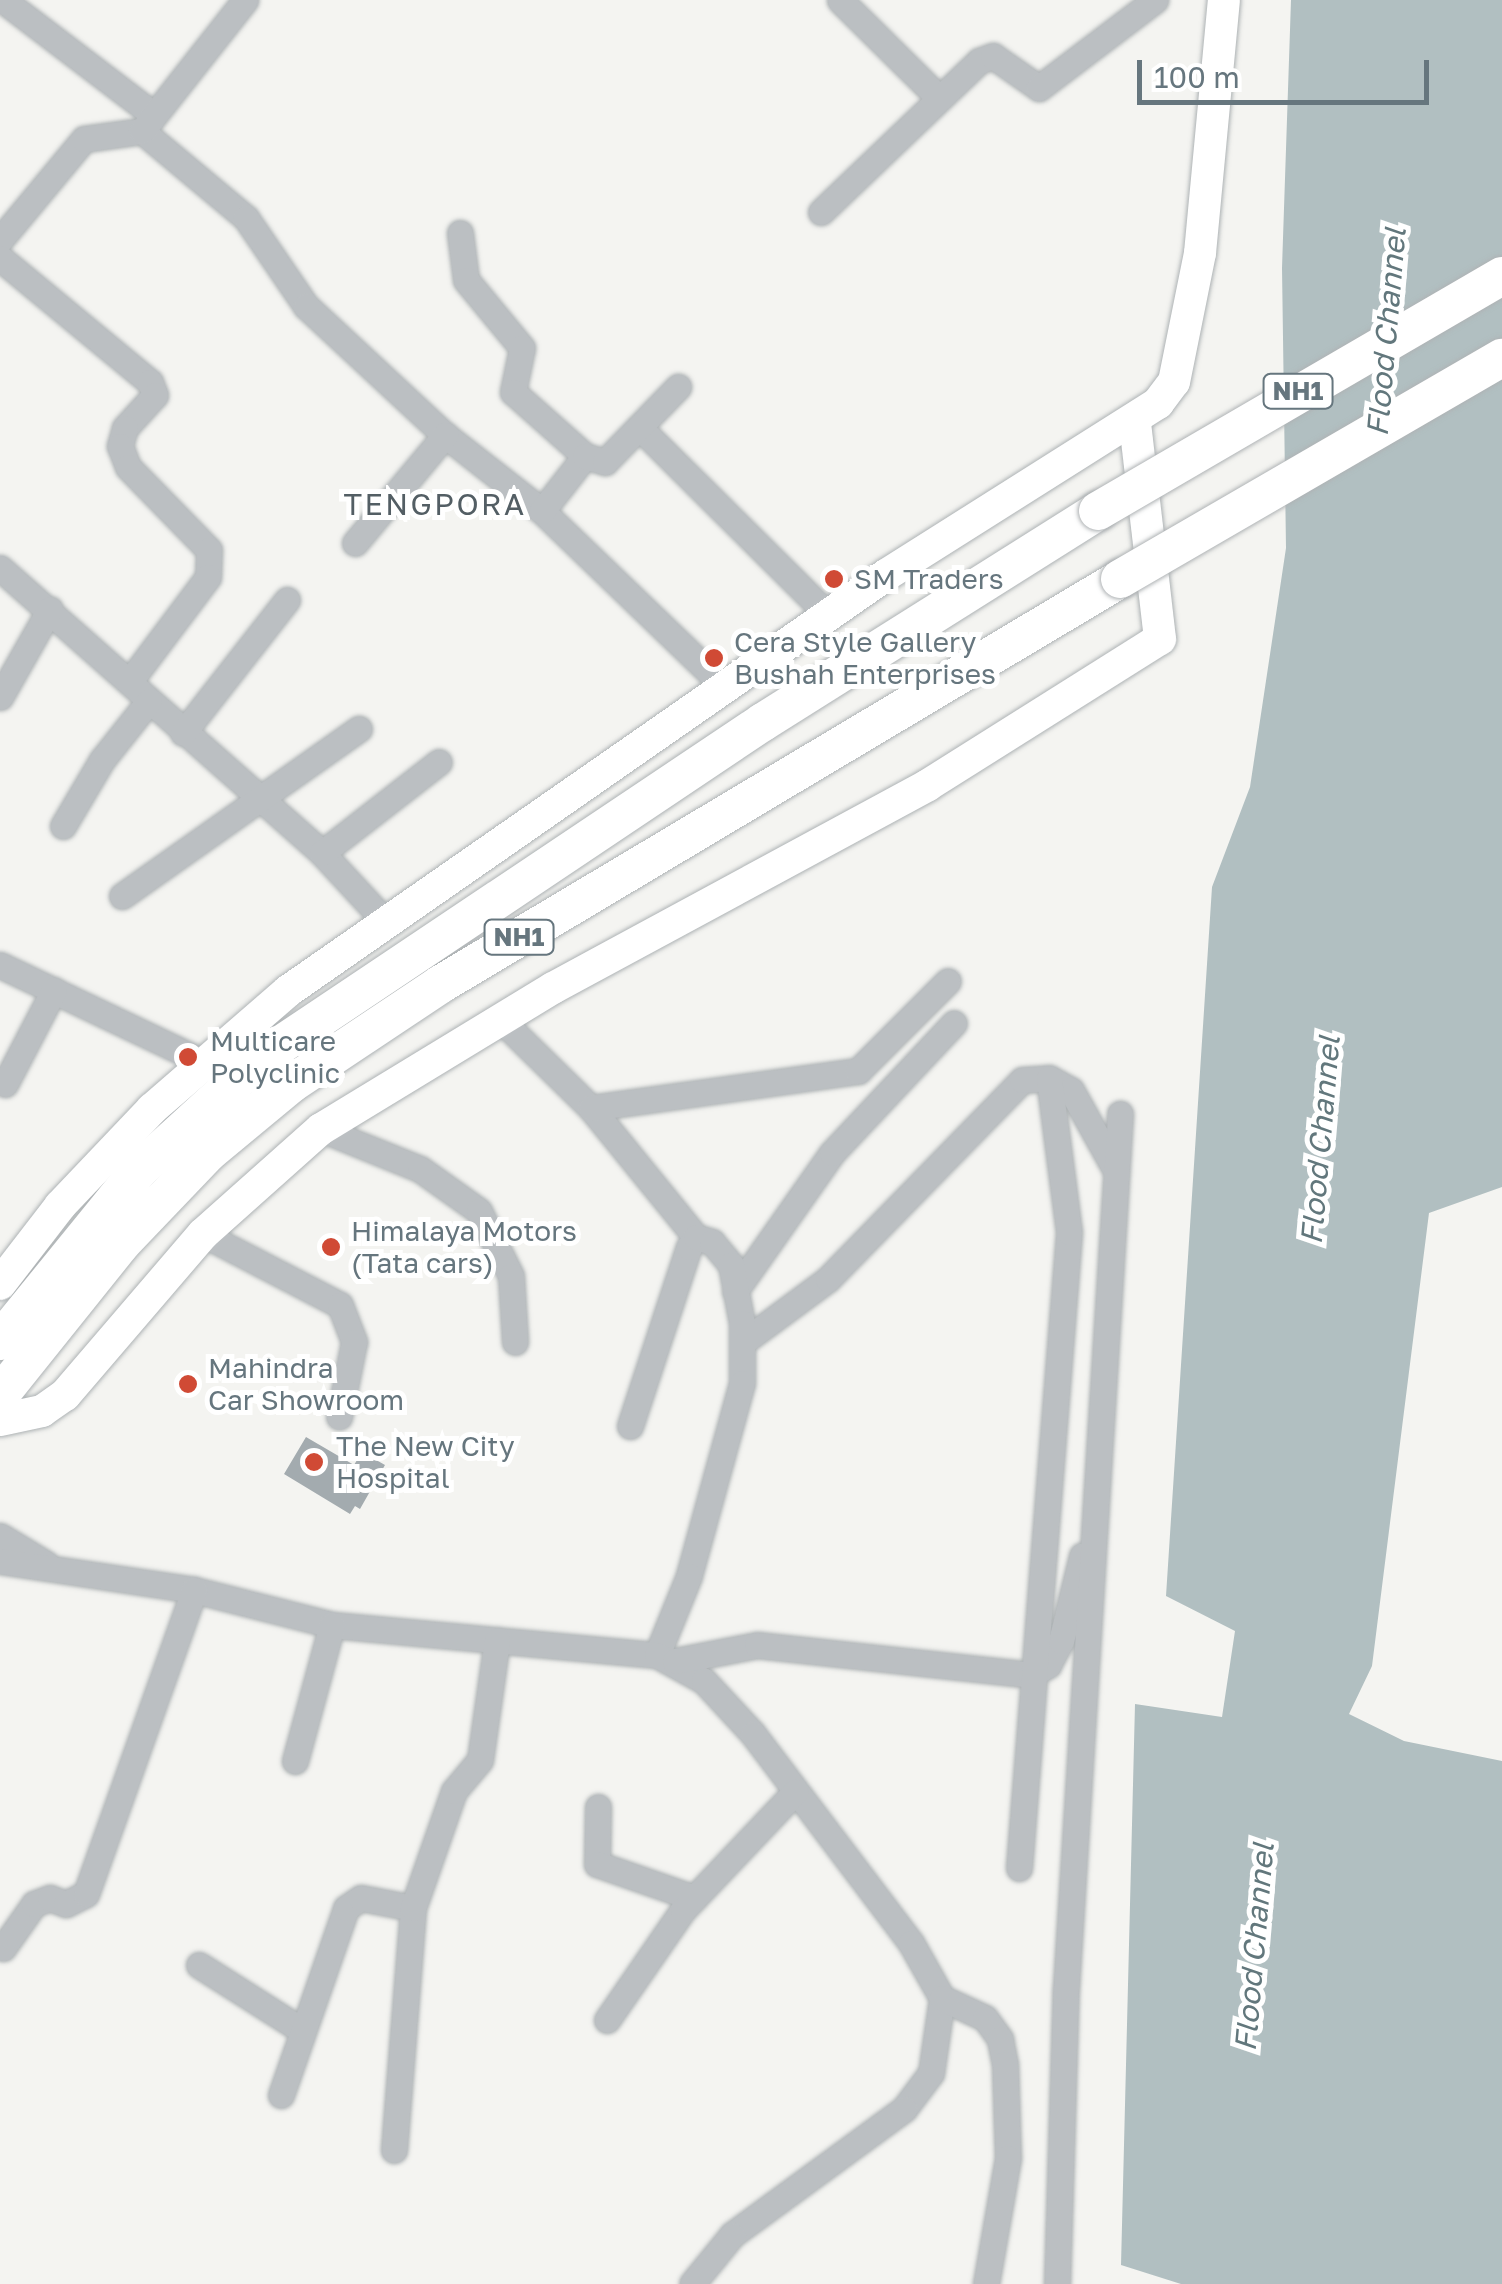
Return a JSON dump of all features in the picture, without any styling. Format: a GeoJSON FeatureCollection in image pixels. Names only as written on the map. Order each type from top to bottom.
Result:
{"type":"FeatureCollection","features":[{"type":"Feature","properties":{"kind":"highway","name":"NH1"},"geometry":{"type":"LineString","coordinates":[[0,1341],[140,1170],[261,1058],[778,712],[1098,511],[1502,276]]}},
{"type":"Feature","properties":{"kind":"highway","name":"NH1"},"geometry":{"type":"LineString","coordinates":[[0,1396],[121,1244],[209,1152],[291,1084],[381,1020],[1120,578],[1502,358]]}},
{"type":"Feature","properties":{"kind":"main road"},"geometry":{"type":"LineString","coordinates":[[0,1284],[60,1206],[201,1061],[385,921],[828,615],[1135,422],[1174,382],[1188,322],[1212,165],[1224,0]]}},
{"type":"Feature","properties":{"kind":"main road"},"geometry":{"type":"LineString","coordinates":[[0,1420],[42,1411],[64,1395],[203,1234],[321,1129],[500,1019],[928,785],[1160,639],[1135,422]]}},
{"type":"Feature","properties":{"kind":"street"},"geometry":{"type":"LineString","coordinates":[[3,0],[148,123],[246,218],[291,290],[446,435],[542,511],[725,687]]}},
{"type":"Feature","properties":{"kind":"street"},"geometry":{"type":"LineString","coordinates":[[0,240],[84,139],[148,123],[246,0]]}},
{"type":"Feature","properties":{"kind":"street"},"geometry":{"type":"LineString","coordinates":[[840,0],[937,96]]}},
{"type":"Feature","properties":{"kind":"street"},"geometry":{"type":"LineString","coordinates":[[820,212],[937,96],[987,56],[1039,88],[1156,0]]}},
{"type":"Feature","properties":{"kind":"street"},"geometry":{"type":"LineString","coordinates":[[460,233],[466,280],[522,348],[513,392],[586,456],[605,462],[678,387]]}},
{"type":"Feature","properties":{"kind":"street"},"geometry":{"type":"LineString","coordinates":[[0,258],[150,382],[155,395],[126,428],[120,446],[128,467],[209,550],[208,577],[130,681]]}},
{"type":"Feature","properties":{"kind":"street"},"geometry":{"type":"LineString","coordinates":[[640,427],[828,615]]}},
{"type":"Feature","properties":{"kind":"street"},"geometry":{"type":"LineString","coordinates":[[355,543],[446,435]]}},
{"type":"Feature","properties":{"kind":"street"},"geometry":{"type":"LineString","coordinates":[[542,511],[586,456]]}},
{"type":"Feature","properties":{"kind":"street"},"geometry":{"type":"LineString","coordinates":[[1,570],[322,853],[385,921]]}},
{"type":"Feature","properties":{"kind":"street"},"geometry":{"type":"LineString","coordinates":[[183,732],[287,600]]}},
{"type":"Feature","properties":{"kind":"street"},"geometry":{"type":"LineString","coordinates":[[0,698],[50,610]]}},
{"type":"Feature","properties":{"kind":"street"},"geometry":{"type":"LineString","coordinates":[[63,826],[102,760],[149,701]]}},
{"type":"Feature","properties":{"kind":"street"},"geometry":{"type":"LineString","coordinates":[[122,896],[358,729]]}},
{"type":"Feature","properties":{"kind":"street"},"geometry":{"type":"LineString","coordinates":[[322,853],[439,762]]}},
{"type":"Feature","properties":{"kind":"street"},"geometry":{"type":"LineString","coordinates":[[0,965],[201,1061]]}},
{"type":"Feature","properties":{"kind":"street"},"geometry":{"type":"LineString","coordinates":[[591,1108],[858,1072],[948,981]]}},
{"type":"Feature","properties":{"kind":"street"},"geometry":{"type":"LineString","coordinates":[[5,1084],[54,990]]}},
{"type":"Feature","properties":{"kind":"street"},"geometry":{"type":"LineString","coordinates":[[500,1019],[591,1108],[696,1237],[724,1251],[736,1291],[743,1342],[735,1414],[666,1658]]}},
{"type":"Feature","properties":{"kind":"street"},"geometry":{"type":"LineString","coordinates":[[736,1291],[832,1153],[954,1022]]}},
{"type":"Feature","properties":{"kind":"street"},"geometry":{"type":"LineString","coordinates":[[743,1342],[828,1279],[1022,1080],[1049,1078],[1072,1090],[1116,1171]]}},
{"type":"Feature","properties":{"kind":"street"},"geometry":{"type":"LineString","coordinates":[[1019,1868],[1030,1674],[1070,1232],[1049,1078]]}},
{"type":"Feature","properties":{"kind":"street"},"geometry":{"type":"LineString","coordinates":[[1058,2284],[1066,1988],[1120,1114]]}},
{"type":"Feature","properties":{"kind":"street"},"geometry":{"type":"LineString","coordinates":[[321,1129],[420,1169],[479,1212],[511,1276],[515,1342]]}},
{"type":"Feature","properties":{"kind":"street"},"geometry":{"type":"LineString","coordinates":[[203,1234],[340,1305],[354,1342],[339,1416]]}},
{"type":"Feature","properties":{"kind":"street"},"geometry":{"type":"LineString","coordinates":[[630,1426],[696,1237]]}},
{"type":"Feature","properties":{"kind":"street"},"geometry":{"type":"LineString","coordinates":[[0,1536],[50,1567]]}},
{"type":"Feature","properties":{"kind":"street"},"geometry":{"type":"LineString","coordinates":[[0,1561],[194,1590],[332,1625],[666,1658],[756,1645],[1030,1674],[1048,1665],[1061,1641],[1077,1560],[1092,1546]]}},
{"type":"Feature","properties":{"kind":"street"},"geometry":{"type":"LineString","coordinates":[[3,1948],[34,1904],[50,1898],[66,1904],[86,1894],[194,1590]]}},
{"type":"Feature","properties":{"kind":"street"},"geometry":{"type":"LineString","coordinates":[[295,1761],[332,1625]]}},
{"type":"Feature","properties":{"kind":"street"},"geometry":{"type":"LineString","coordinates":[[394,2150],[413,1908],[454,1791],[480,1760],[497,1640]]}},
{"type":"Feature","properties":{"kind":"street"},"geometry":{"type":"LineString","coordinates":[[666,1658],[753,1734],[911,1943],[942,1998],[985,2018],[1000,2039],[1006,2064],[1008,2158],[986,2284]]}},
{"type":"Feature","properties":{"kind":"street"},"geometry":{"type":"LineString","coordinates":[[608,2020],[694,1898],[794,1792]]}},
{"type":"Feature","properties":{"kind":"street"},"geometry":{"type":"LineString","coordinates":[[598,1807],[598,1864],[694,1898]]}},
{"type":"Feature","properties":{"kind":"street"},"geometry":{"type":"LineString","coordinates":[[281,2095],[300,2029],[346,1908],[361,1898],[413,1908]]}},
{"type":"Feature","properties":{"kind":"street"},"geometry":{"type":"LineString","coordinates":[[199,1964],[300,2029]]}},
{"type":"Feature","properties":{"kind":"street"},"geometry":{"type":"LineString","coordinates":[[692,2284],[732,2235],[904,2109],[931,2073],[942,1998]]}},
{"type":"Feature","properties":{"kind":"water","name":"Flood Channel"},"geometry":{"type":"Polygon","coordinates":[[[1291,0],[1502,0],[1502,1187],[1429,1213],[1372,1666],[1349,1714],[1404,1741],[1502,1761],[1502,2284],[1181,2284],[1121,2265],[1135,1704],[1222,1717],[1235,1631],[1166,1596],[1212,887],[1250,787],[1286,548],[1282,268],[1291,0]]]}},
{"type":"Feature","properties":{"kind":"building"},"geometry":{"type":"Polygon","coordinates":[[[306,1437],[354,1465],[362,1452],[385,1465],[360,1509],[355,1506],[350,1514],[284,1474],[306,1437]]]}},
{"type":"Feature","properties":{"kind":"place","name":"SM Traders"},"geometry":{"type":"Point","coordinates":[834,579]}},
{"type":"Feature","properties":{"kind":"place","name":"Cera Style Gallery Bushah Enterprises"},"geometry":{"type":"Point","coordinates":[714,658]}},
{"type":"Feature","properties":{"kind":"place","name":"Multicare Polyclinic"},"geometry":{"type":"Point","coordinates":[188,1057]}},
{"type":"Feature","properties":{"kind":"place","name":"Himalaya Motors (Tata cars)"},"geometry":{"type":"Point","coordinates":[331,1247]}},
{"type":"Feature","properties":{"kind":"place","name":"Mahindra Car Showroom"},"geometry":{"type":"Point","coordinates":[188,1384]}},
{"type":"Feature","properties":{"kind":"place","name":"The New City Hospital"},"geometry":{"type":"Point","coordinates":[314,1462]}},
{"type":"Feature","properties":{"kind":"district","name":"TENGPORA"},"geometry":{"type":"Point","coordinates":[435,504]}}]}
